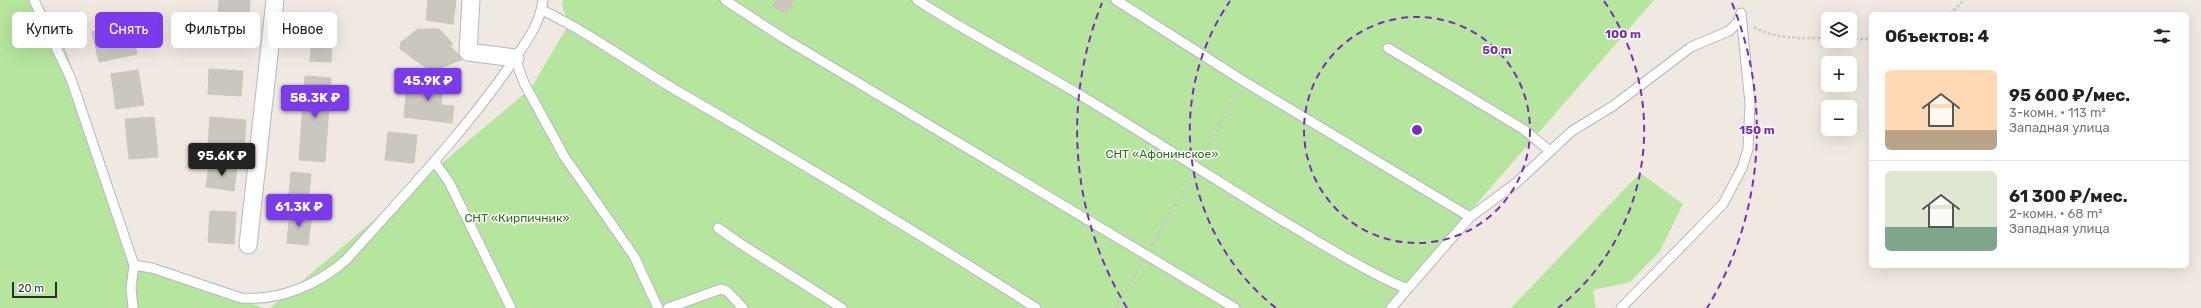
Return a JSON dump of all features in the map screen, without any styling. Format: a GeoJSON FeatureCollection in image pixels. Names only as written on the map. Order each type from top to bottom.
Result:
{"type":"FeatureCollection","features":[{"type":"Feature","properties":{"kind":"street"},"geometry":{"type":"LineString","coordinates":[[248,245],[275,0]]}},
{"type":"Feature","properties":{"kind":"street"},"geometry":{"type":"LineString","coordinates":[[471,0],[468,52],[515,58]]}},
{"type":"Feature","properties":{"kind":"lane"},"geometry":{"type":"LineString","coordinates":[[34,0],[71,79],[134,265],[131,288],[133,308]]}},
{"type":"Feature","properties":{"kind":"lane"},"geometry":{"type":"LineString","coordinates":[[134,265],[152,268],[241,298],[267,298],[294,291],[314,283],[330,274],[346,260],[483,104],[528,40],[542,10],[543,0]]}},
{"type":"Feature","properties":{"kind":"lane"},"geometry":{"type":"LineString","coordinates":[[725,0],[785,39],[1235,308]]}},
{"type":"Feature","properties":{"kind":"lane"},"geometry":{"type":"LineString","coordinates":[[917,0],[1085,98],[1196,168],[1365,269],[1407,289]]}},
{"type":"Feature","properties":{"kind":"lane"},"geometry":{"type":"LineString","coordinates":[[1116,0],[1245,82],[1470,217]]}},
{"type":"Feature","properties":{"kind":"lane"},"geometry":{"type":"LineString","coordinates":[[542,10],[570,24],[646,72],[826,176],[1036,308]]}},
{"type":"Feature","properties":{"kind":"lane"},"geometry":{"type":"LineString","coordinates":[[1391,308],[1470,217],[1515,184],[1572,132],[1613,106],[1691,47],[1729,31],[1738,22],[1741,13]]}},
{"type":"Feature","properties":{"kind":"lane"},"geometry":{"type":"LineString","coordinates":[[1621,308],[1723,204],[1742,168],[1748,149],[1750,103],[1741,13]]}},
{"type":"Feature","properties":{"kind":"lane"},"geometry":{"type":"LineString","coordinates":[[1388,48],[1523,129],[1550,151]]}},
{"type":"Feature","properties":{"kind":"lane"},"geometry":{"type":"LineString","coordinates":[[515,58],[524,83],[564,156],[634,256],[658,308]]}},
{"type":"Feature","properties":{"kind":"lane"},"geometry":{"type":"LineString","coordinates":[[434,161],[449,182],[511,308]]}},
{"type":"Feature","properties":{"kind":"lane"},"geometry":{"type":"LineString","coordinates":[[718,228],[842,308]]}},
{"type":"Feature","properties":{"kind":"lane"},"geometry":{"type":"LineString","coordinates":[[668,308],[721,289],[727,291],[743,308]]}},
{"type":"Feature","properties":{"kind":"path"},"geometry":{"type":"LineString","coordinates":[[1952,12],[1964,0]]}},
{"type":"Feature","properties":{"kind":"path"},"geometry":{"type":"LineString","coordinates":[[1741,13],[1753,26],[1762,32],[1785,37],[1821,38]]}},
{"type":"Feature","properties":{"kind":"path"},"geometry":{"type":"LineString","coordinates":[[1857,39],[1869,39]]}},
{"type":"Feature","properties":{"kind":"path"},"geometry":{"type":"LineString","coordinates":[[1116,308],[1220,128],[1222,118],[1245,82]]}},
{"type":"Feature","properties":{"kind":"green space"},"geometry":{"type":"Polygon","coordinates":[[[0,0],[38,0],[47,12],[12,12],[12,48],[65,48],[140,266],[264,308],[0,308],[0,0]]]}},
{"type":"Feature","properties":{"kind":"green space","name":"СНТ «Афонинское»"},"geometry":{"type":"Polygon","coordinates":[[[563,0],[1654,0],[1386,308],[270,308],[531,88],[569,24],[562,6],[563,0]]]}},
{"type":"Feature","properties":{"kind":"green space"},"geometry":{"type":"Polygon","coordinates":[[[1640,173],[1683,204],[1660,251],[1630,282],[1593,290],[1596,308],[1511,308],[1640,173]]]}},
{"type":"Feature","properties":{"kind":"building"},"geometry":{"type":"Polygon","coordinates":[[[219,0],[250,0],[249,12],[218,12],[219,0]]]}},
{"type":"Feature","properties":{"kind":"building"},"geometry":{"type":"Polygon","coordinates":[[[428,0],[456,0],[453,24],[426,20],[428,0]]]}},
{"type":"Feature","properties":{"kind":"building"},"geometry":{"type":"Polygon","coordinates":[[[777,0],[794,0],[786,14],[773,6],[777,0]]]}},
{"type":"Feature","properties":{"kind":"building"},"geometry":{"type":"Polygon","coordinates":[[[418,29],[439,29],[453,44],[450,46],[463,59],[433,71],[428,69],[400,49],[401,42],[418,29]]]}},
{"type":"Feature","properties":{"kind":"building"},"geometry":{"type":"Polygon","coordinates":[[[95,31],[95,45],[92,32],[95,31]]]}},
{"type":"Feature","properties":{"kind":"building"},"geometry":{"type":"Polygon","coordinates":[[[96,48],[136,48],[137,54],[99,62],[96,48]]]}},
{"type":"Feature","properties":{"kind":"building"},"geometry":{"type":"Polygon","coordinates":[[[311,48],[332,48],[331,62],[310,61],[311,48]]]}},
{"type":"Feature","properties":{"kind":"building"},"geometry":{"type":"Polygon","coordinates":[[[209,69],[243,71],[241,96],[208,94],[209,69]]]}},
{"type":"Feature","properties":{"kind":"building"},"geometry":{"type":"Polygon","coordinates":[[[138,70],[144,105],[116,109],[111,74],[138,70]]]}},
{"type":"Feature","properties":{"kind":"building"},"geometry":{"type":"Polygon","coordinates":[[[305,76],[331,78],[325,162],[299,160],[305,76]]]}},
{"type":"Feature","properties":{"kind":"building"},"geometry":{"type":"Polygon","coordinates":[[[427,76],[444,78],[441,105],[454,106],[452,123],[404,117],[407,87],[426,89],[427,76]]]}},
{"type":"Feature","properties":{"kind":"building"},"geometry":{"type":"Polygon","coordinates":[[[154,117],[158,157],[129,159],[125,119],[154,117]]]}},
{"type":"Feature","properties":{"kind":"building"},"geometry":{"type":"Polygon","coordinates":[[[210,117],[246,120],[244,150],[208,147],[210,117]]]}},
{"type":"Feature","properties":{"kind":"building"},"geometry":{"type":"Polygon","coordinates":[[[388,132],[417,135],[414,163],[385,160],[388,132]]]}},
{"type":"Feature","properties":{"kind":"building"},"geometry":{"type":"Polygon","coordinates":[[[209,163],[237,167],[234,191],[206,187],[209,163]]]}},
{"type":"Feature","properties":{"kind":"building"},"geometry":{"type":"Polygon","coordinates":[[[291,172],[311,174],[308,204],[288,203],[291,172]]]}},
{"type":"Feature","properties":{"kind":"building"},"geometry":{"type":"Polygon","coordinates":[[[210,211],[236,212],[234,244],[208,242],[210,211]]]}},
{"type":"Feature","properties":{"kind":"building"},"geometry":{"type":"Polygon","coordinates":[[[290,211],[312,213],[308,245],[287,243],[290,211]]]}},
{"type":"Feature","properties":{"kind":"park label","name":"СНТ «Кирпичник»"},"geometry":{"type":"Point","coordinates":[517,218]}}]}
